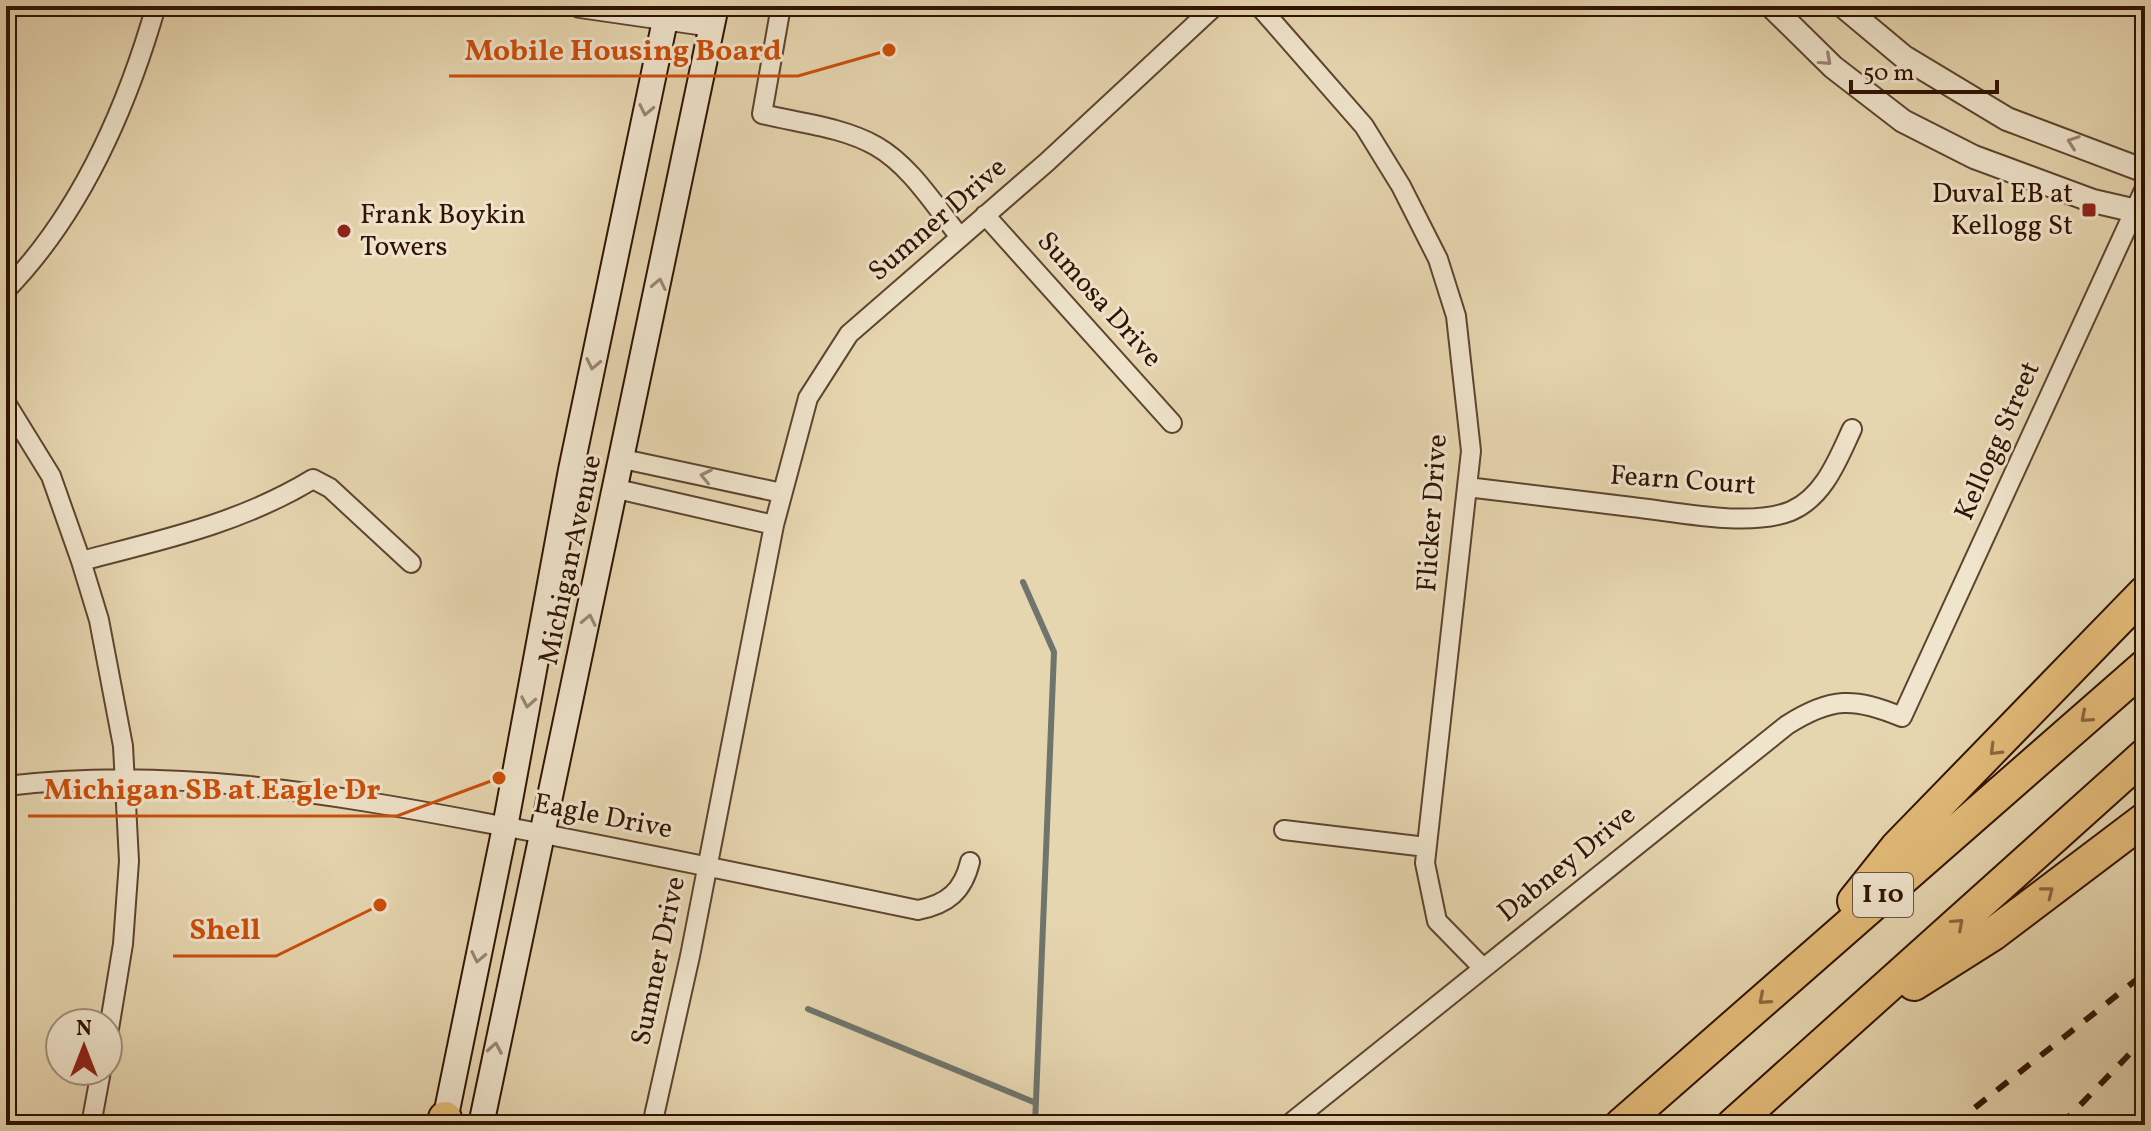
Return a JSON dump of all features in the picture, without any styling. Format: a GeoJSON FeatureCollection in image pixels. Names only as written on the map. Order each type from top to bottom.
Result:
{"type":"FeatureCollection","features":[{"type":"Feature","properties":{"kind":"highway"},"geometry":{"type":"LineString","coordinates":[[1802,965],[1897,847],[2145,592]]}},
{"type":"Feature","properties":{"kind":"highway","name":"I 10"},"geometry":{"type":"LineString","coordinates":[[1621,1125],[2145,666]]}},
{"type":"Feature","properties":{"kind":"highway","name":"I 10"},"geometry":{"type":"LineString","coordinates":[[1733,1125],[2145,755]]}},
{"type":"Feature","properties":{"kind":"highway"},"geometry":{"type":"LineString","coordinates":[[1843,1027],[1993,934],[2145,819]]}},
{"type":"Feature","properties":{"kind":"main road","name":"Michigan Avenue"},"geometry":{"type":"LineString","coordinates":[[444,1123],[505,827],[571,470],[667,11]]}},
{"type":"Feature","properties":{"kind":"main road","name":"Michigan Avenue"},"geometry":{"type":"LineString","coordinates":[[481,1125],[498,1030],[544,834],[714,15]]}},
{"type":"Feature","properties":{"kind":"street"},"geometry":{"type":"LineString","coordinates":[[6,290],[54,235],[86,177],[120,108],[156,6]]}},
{"type":"Feature","properties":{"kind":"street"},"geometry":{"type":"LineString","coordinates":[[580,6],[714,15]]}},
{"type":"Feature","properties":{"kind":"street"},"geometry":{"type":"LineString","coordinates":[[781,6],[762,114],[849,134],[877,146],[906,170],[960,237]]}},
{"type":"Feature","properties":{"kind":"street","name":"Sumner Drive"},"geometry":{"type":"LineString","coordinates":[[652,1125],[708,866],[774,525],[808,398],[849,334],[1215,6]]}},
{"type":"Feature","properties":{"kind":"street","name":"Flicker Drive"},"geometry":{"type":"LineString","coordinates":[[1259,6],[1364,126],[1401,186],[1438,259],[1456,316],[1471,451],[1426,847],[1428,891],[1437,921],[1483,968]]}},
{"type":"Feature","properties":{"kind":"street"},"geometry":{"type":"LineString","coordinates":[[1771,6],[1833,67],[1903,121],[1974,157],[2093,201],[2140,212]]}},
{"type":"Feature","properties":{"kind":"street"},"geometry":{"type":"LineString","coordinates":[[1843,6],[1904,57],[2007,119],[2145,171]]}},
{"type":"Feature","properties":{"kind":"street","name":"Kellogg Street"},"geometry":{"type":"LineString","coordinates":[[1902,717],[2114,249],[2140,212],[2145,188]]}},
{"type":"Feature","properties":{"kind":"street","name":"Sumosa Drive"},"geometry":{"type":"LineString","coordinates":[[985,215],[1172,423]]}},
{"type":"Feature","properties":{"kind":"street"},"geometry":{"type":"LineString","coordinates":[[6,403],[51,476],[99,620],[125,780],[129,861],[123,944],[113,1007]]}},
{"type":"Feature","properties":{"kind":"street","name":"Fearn Court"},"geometry":{"type":"LineString","coordinates":[[1467,487],[1714,517],[1765,516],[1790,511],[1808,500],[1828,478],[1852,429]]}},
{"type":"Feature","properties":{"kind":"street"},"geometry":{"type":"LineString","coordinates":[[623,459],[782,493]]}},
{"type":"Feature","properties":{"kind":"street"},"geometry":{"type":"LineString","coordinates":[[81,561],[208,528],[245,514],[313,479],[330,488],[411,563]]}},
{"type":"Feature","properties":{"kind":"street"},"geometry":{"type":"LineString","coordinates":[[617,489],[774,525]]}},
{"type":"Feature","properties":{"kind":"street","name":"Dabney Drive"},"geometry":{"type":"LineString","coordinates":[[1288,1125],[1710,784],[1815,707],[1843,702],[1869,703],[1902,717]]}},
{"type":"Feature","properties":{"kind":"street","name":"Eagle Drive"},"geometry":{"type":"LineString","coordinates":[[6,786],[64,779],[255,784],[544,834],[918,910],[941,905],[964,885],[970,862]]}},
{"type":"Feature","properties":{"kind":"street"},"geometry":{"type":"LineString","coordinates":[[1284,830],[1426,847]]}},
{"type":"Feature","properties":{"kind":"street"},"geometry":{"type":"LineString","coordinates":[[91,1125],[98,1087]]}},
{"type":"Feature","properties":{"kind":"waterway"},"geometry":{"type":"LineString","coordinates":[[1023,582],[1054,652],[1035,1125]]}},
{"type":"Feature","properties":{"kind":"waterway"},"geometry":{"type":"LineString","coordinates":[[808,1009],[1036,1103]]}},
{"type":"Feature","properties":{"kind":"railway"},"geometry":{"type":"LineString","coordinates":[[1953,1125],[2145,973]]}},
{"type":"Feature","properties":{"kind":"railway"},"geometry":{"type":"LineString","coordinates":[[2061,1125],[2145,1038]]}},
{"type":"Feature","properties":{"kind":"place","name":"Mobile Housing Board"},"geometry":{"type":"Point","coordinates":[889,50]}},
{"type":"Feature","properties":{"kind":"place","name":"Duval EB at Kellogg St"},"geometry":{"type":"Point","coordinates":[2089,210]}},
{"type":"Feature","properties":{"kind":"place","name":"Frank Boykin Towers"},"geometry":{"type":"Point","coordinates":[344,231]}},
{"type":"Feature","properties":{"kind":"place","name":"Michigan SB at Eagle Dr"},"geometry":{"type":"Point","coordinates":[499,778]}},
{"type":"Feature","properties":{"kind":"place","name":"Shell"},"geometry":{"type":"Point","coordinates":[380,905]}}]}
